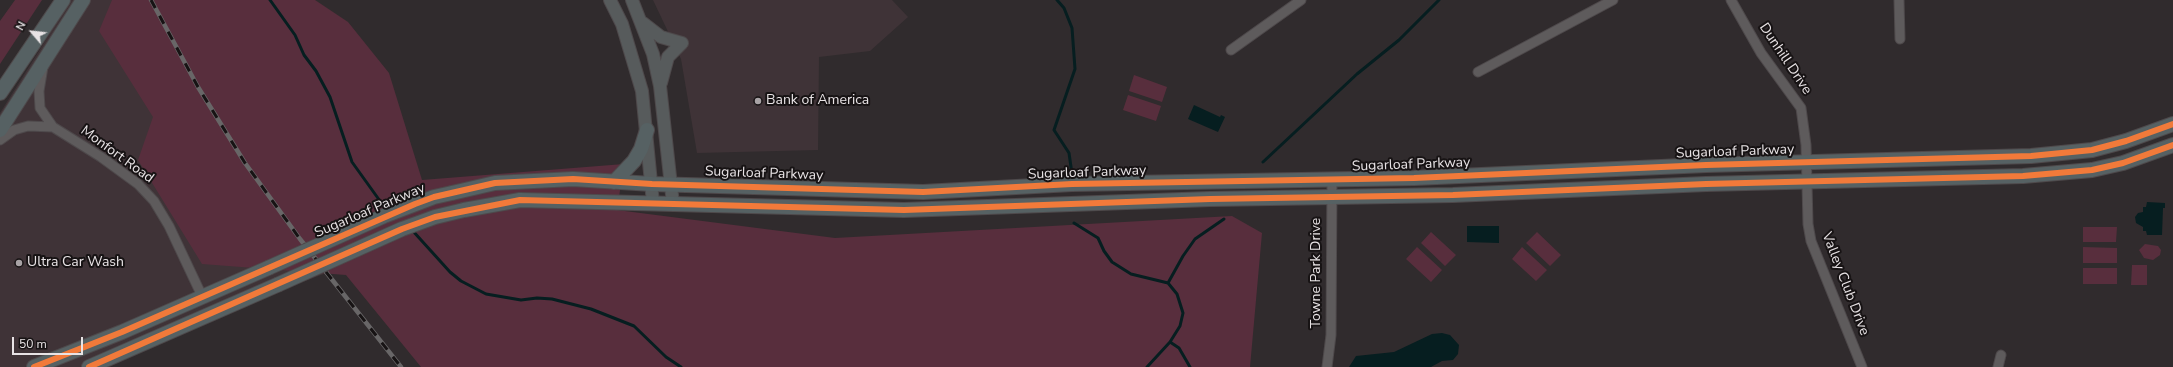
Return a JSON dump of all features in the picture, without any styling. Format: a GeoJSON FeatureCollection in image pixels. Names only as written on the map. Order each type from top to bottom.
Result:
{"type":"FeatureCollection","features":[{"type":"Feature","properties":{"kind":"main road"},"geometry":{"type":"LineString","coordinates":[[0,93],[63,0]]}},
{"type":"Feature","properties":{"kind":"main road"},"geometry":{"type":"LineString","coordinates":[[0,130],[83,0]]}},
{"type":"Feature","properties":{"kind":"main road"},"geometry":{"type":"LineString","coordinates":[[610,0],[622,24],[642,91],[653,203]]}},
{"type":"Feature","properties":{"kind":"main road"},"geometry":{"type":"LineString","coordinates":[[632,0],[653,54],[660,86],[673,204]]}},
{"type":"Feature","properties":{"kind":"main road"},"geometry":{"type":"LineString","coordinates":[[641,22],[661,37],[682,43],[668,57],[660,86]]}},
{"type":"Feature","properties":{"kind":"main road","name":"Sugarloaf Parkway"},"geometry":{"type":"LineString","coordinates":[[34,367],[122,332],[384,216],[434,197],[495,183],[573,179],[652,184],[923,192],[1072,184],[1332,179],[2058,154],[2092,150],[2126,141],[2173,124]]}},
{"type":"Feature","properties":{"kind":"main road"},"geometry":{"type":"LineString","coordinates":[[614,182],[630,168],[641,149],[646,130]]}},
{"type":"Feature","properties":{"kind":"main road"},"geometry":{"type":"LineString","coordinates":[[89,367],[435,217],[520,200],[904,210],[1203,200],[1453,195],[1706,184],[1806,183],[2023,176],[2092,170],[2123,163],[2173,145]]}},
{"type":"Feature","properties":{"kind":"street"},"geometry":{"type":"LineString","coordinates":[[1231,50],[1302,0]]}},
{"type":"Feature","properties":{"kind":"street"},"geometry":{"type":"LineString","coordinates":[[1478,72],[1613,0]]}},
{"type":"Feature","properties":{"kind":"street","name":"Dunhill Drive"},"geometry":{"type":"LineString","coordinates":[[1731,0],[1761,53],[1801,108],[1806,162]]}},
{"type":"Feature","properties":{"kind":"street"},"geometry":{"type":"LineString","coordinates":[[1899,0],[1900,39]]}},
{"type":"Feature","properties":{"kind":"street","name":"Monfort Road"},"geometry":{"type":"LineString","coordinates":[[45,58],[39,91],[40,108],[53,128],[101,157],[138,184],[154,201],[169,226],[202,296]]}},
{"type":"Feature","properties":{"kind":"street","name":"Monfort Road"},"geometry":{"type":"LineString","coordinates":[[0,140],[14,130],[28,126],[53,128]]}},
{"type":"Feature","properties":{"kind":"street","name":"Valley Club Drive"},"geometry":{"type":"LineString","coordinates":[[1806,162],[1808,224],[1811,241],[1862,367]]}},
{"type":"Feature","properties":{"kind":"street","name":"Towne Park Drive"},"geometry":{"type":"LineString","coordinates":[[1327,367],[1331,335],[1332,179]]}},
{"type":"Feature","properties":{"kind":"street"},"geometry":{"type":"LineString","coordinates":[[1998,367],[2002,355]]}},
{"type":"Feature","properties":{"kind":"shaded area"},"geometry":{"type":"Polygon","coordinates":[[[15,0],[42,0],[0,64],[0,21],[15,0]]]}},
{"type":"Feature","properties":{"kind":"shaded area"},"geometry":{"type":"Polygon","coordinates":[[[71,0],[139,0],[329,272],[202,320],[104,352],[107,367],[0,367],[0,113],[71,0]]]}},
{"type":"Feature","properties":{"kind":"shaded area"},"geometry":{"type":"Polygon","coordinates":[[[112,0],[315,0],[348,22],[389,73],[422,180],[624,164],[617,210],[835,238],[1232,216],[1262,233],[1250,367],[421,367],[346,275],[202,264],[138,160],[153,117],[99,31],[112,0]]]}},
{"type":"Feature","properties":{"kind":"shaded area"},"geometry":{"type":"Polygon","coordinates":[[[653,0],[892,0],[908,17],[870,51],[819,57],[818,150],[697,153],[681,59],[653,0]]]}},
{"type":"Feature","properties":{"kind":"shaded area"},"geometry":{"type":"Polygon","coordinates":[[[1134,75],[1167,87],[1162,102],[1129,91],[1134,75]]]}},
{"type":"Feature","properties":{"kind":"shaded area"},"geometry":{"type":"Polygon","coordinates":[[[1128,95],[1161,106],[1156,121],[1123,110],[1128,95]]]}},
{"type":"Feature","properties":{"kind":"shaded area"},"geometry":{"type":"Polygon","coordinates":[[[2083,227],[2117,227],[2116,242],[2083,242],[2083,227]]]}},
{"type":"Feature","properties":{"kind":"shaded area"},"geometry":{"type":"Polygon","coordinates":[[[1431,232],[1456,255],[1445,266],[1421,243],[1431,232]]]}},
{"type":"Feature","properties":{"kind":"shaded area"},"geometry":{"type":"Polygon","coordinates":[[[1537,232],[1561,255],[1550,266],[1526,243],[1537,232]]]}},
{"type":"Feature","properties":{"kind":"shaded area"},"geometry":{"type":"Polygon","coordinates":[[[2145,244],[2158,246],[2161,250],[2160,255],[2153,260],[2144,258],[2139,250],[2145,244]]]}},
{"type":"Feature","properties":{"kind":"shaded area"},"geometry":{"type":"Polygon","coordinates":[[[1417,247],[1442,270],[1431,282],[1406,259],[1417,247]]]}},
{"type":"Feature","properties":{"kind":"shaded area"},"geometry":{"type":"Polygon","coordinates":[[[1522,247],[1547,270],[1536,281],[1512,259],[1522,247]]]}},
{"type":"Feature","properties":{"kind":"shaded area"},"geometry":{"type":"Polygon","coordinates":[[[2083,247],[2117,248],[2117,263],[2083,263],[2083,247]]]}},
{"type":"Feature","properties":{"kind":"shaded area"},"geometry":{"type":"Polygon","coordinates":[[[2132,265],[2147,265],[2147,285],[2131,285],[2132,265]]]}},
{"type":"Feature","properties":{"kind":"shaded area"},"geometry":{"type":"Polygon","coordinates":[[[2083,268],[2117,268],[2117,284],[2083,284],[2083,268]]]}},
{"type":"Feature","properties":{"kind":"water"},"geometry":{"type":"Polygon","coordinates":[[[1194,105],[1220,117],[1221,115],[1225,117],[1218,132],[1188,119],[1194,105]]]}},
{"type":"Feature","properties":{"kind":"water"},"geometry":{"type":"Polygon","coordinates":[[[2147,202],[2165,203],[2165,208],[2163,208],[2162,235],[2147,235],[2146,231],[2143,231],[2143,227],[2136,223],[2135,217],[2138,213],[2143,212],[2143,207],[2146,207],[2147,202]]]}},
{"type":"Feature","properties":{"kind":"water"},"geometry":{"type":"Polygon","coordinates":[[[1467,226],[1499,226],[1499,243],[1467,242],[1467,226]]]}},
{"type":"Feature","properties":{"kind":"water"},"geometry":{"type":"Polygon","coordinates":[[[1442,333],[1450,335],[1459,345],[1458,354],[1453,360],[1442,361],[1431,367],[1349,367],[1356,356],[1394,352],[1432,334],[1442,333]]]}},
{"type":"Feature","properties":{"kind":"waterway"},"geometry":{"type":"LineString","coordinates":[[270,0],[295,35],[304,55],[316,71],[330,97],[352,162],[380,201],[390,209]]}},
{"type":"Feature","properties":{"kind":"waterway"},"geometry":{"type":"LineString","coordinates":[[1057,0],[1064,8],[1072,28],[1075,69],[1054,130],[1069,153],[1072,174]]}},
{"type":"Feature","properties":{"kind":"waterway"},"geometry":{"type":"LineString","coordinates":[[1263,162],[1357,74],[1399,40],[1439,0]]}},
{"type":"Feature","properties":{"kind":"waterway"},"geometry":{"type":"LineString","coordinates":[[1168,283],[1183,256],[1195,239],[1224,219]]}},
{"type":"Feature","properties":{"kind":"waterway"},"geometry":{"type":"LineString","coordinates":[[1074,223],[1098,238],[1104,251],[1112,262],[1131,274],[1168,283],[1177,294],[1183,313],[1180,326],[1170,342],[1147,367]]}},
{"type":"Feature","properties":{"kind":"waterway"},"geometry":{"type":"LineString","coordinates":[[412,230],[450,272],[461,281],[486,294],[521,300],[537,298],[552,299],[591,309],[634,326],[666,357],[681,367]]}},
{"type":"Feature","properties":{"kind":"waterway"},"geometry":{"type":"LineString","coordinates":[[1170,342],[1179,348],[1190,367]]}},
{"type":"Feature","properties":{"kind":"railway"},"geometry":{"type":"LineString","coordinates":[[151,0],[198,87],[245,163],[300,239],[401,367]]}},
{"type":"Feature","properties":{"kind":"cycle path"},"geometry":{"type":"LineString","coordinates":[[34,367],[122,332],[415,204],[434,197],[495,183],[573,179],[652,184],[923,192],[1072,184],[1414,178],[1706,165],[2031,156],[2092,150],[2126,141],[2173,124]]}},
{"type":"Feature","properties":{"kind":"cycle path"},"geometry":{"type":"LineString","coordinates":[[89,367],[402,229],[435,217],[520,200],[904,210],[1210,199],[1453,195],[1706,184],[2023,176],[2092,170],[2123,163],[2173,145]]}},
{"type":"Feature","properties":{"kind":"place","name":"Bank of America"},"geometry":{"type":"Point","coordinates":[758,101]}},
{"type":"Feature","properties":{"kind":"place","name":"Ultra Car Wash"},"geometry":{"type":"Point","coordinates":[19,263]}}]}
